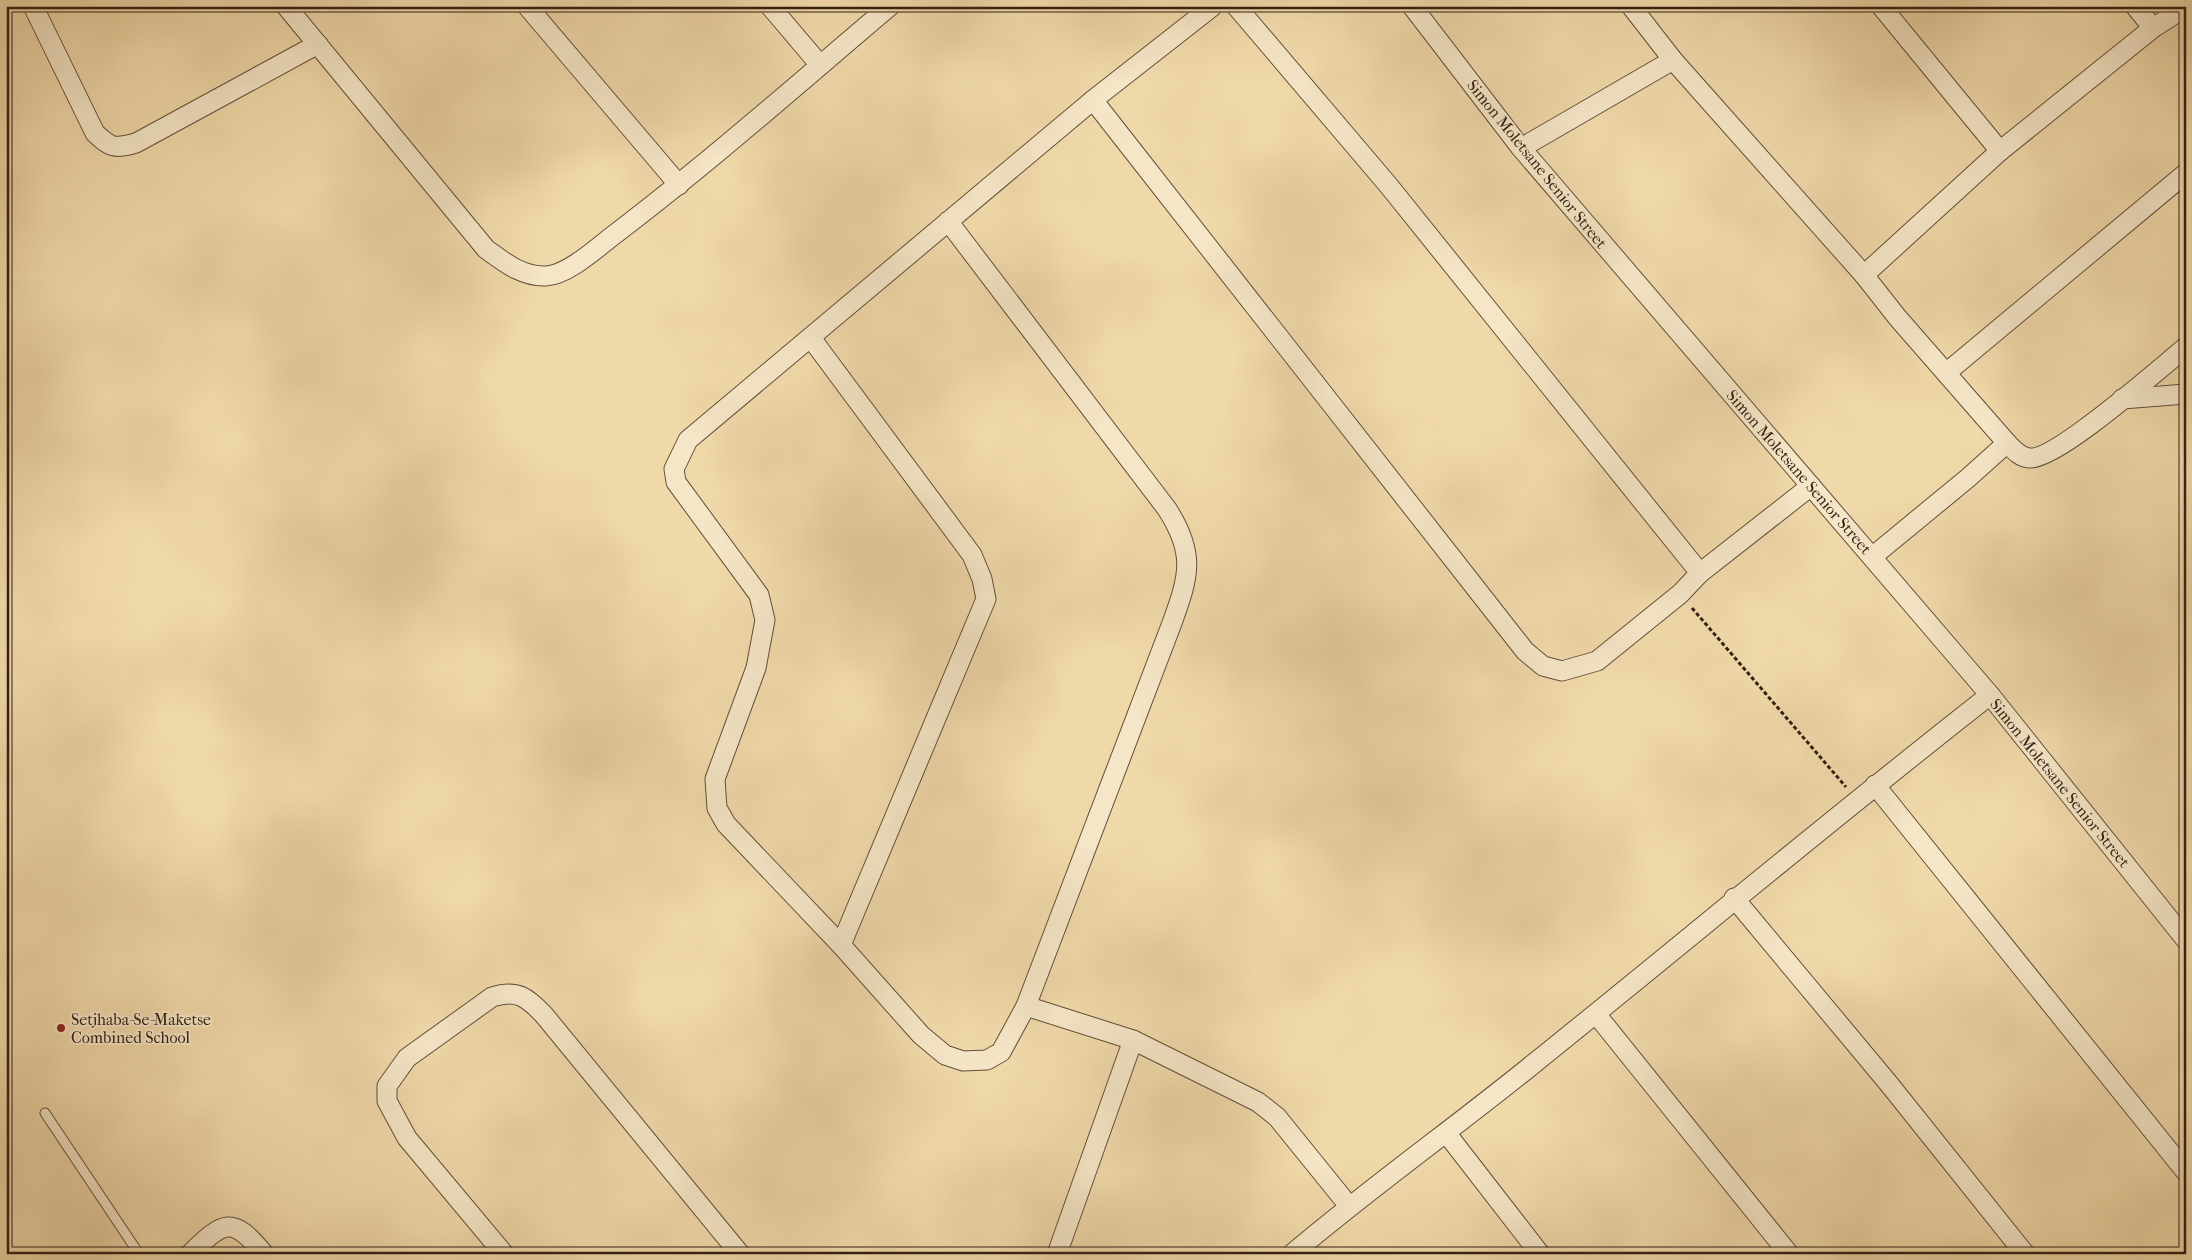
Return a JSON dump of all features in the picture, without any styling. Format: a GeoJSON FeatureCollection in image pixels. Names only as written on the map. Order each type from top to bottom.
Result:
{"type":"FeatureCollection","features":[{"type":"Feature","properties":{"kind":"street"},"geometry":{"type":"LineString","coordinates":[[32,6],[95,133],[108,146],[120,148],[136,143],[318,44]]}},
{"type":"Feature","properties":{"kind":"street"},"geometry":{"type":"LineString","coordinates":[[286,6],[486,249],[507,264],[527,274],[548,276],[570,268],[679,185],[890,6]]}},
{"type":"Feature","properties":{"kind":"street"},"geometry":{"type":"LineString","coordinates":[[527,6],[679,185]]}},
{"type":"Feature","properties":{"kind":"street"},"geometry":{"type":"LineString","coordinates":[[770,6],[820,65]]}},
{"type":"Feature","properties":{"kind":"street"},"geometry":{"type":"LineString","coordinates":[[948,221],[1168,509],[1180,529],[1186,545],[1187,565],[1184,590],[1026,1006],[1001,1052],[987,1060],[963,1061],[945,1055],[920,1035],[842,945],[726,824],[717,808],[715,780],[756,668],[764,620],[759,595],[676,482],[674,469],[688,440],[811,338],[948,221],[1093,100],[1213,6]]}},
{"type":"Feature","properties":{"kind":"street"},"geometry":{"type":"LineString","coordinates":[[1236,6],[1389,186],[1700,573]]}},
{"type":"Feature","properties":{"kind":"street","name":"Simon Moletsane Senior Street"},"geometry":{"type":"LineString","coordinates":[[1412,6],[1521,148],[1990,696],[2186,940]]}},
{"type":"Feature","properties":{"kind":"street"},"geometry":{"type":"LineString","coordinates":[[1631,6],[1673,60],[1864,275],[2018,454],[2030,458],[2053,450],[2122,398],[2186,346]]}},
{"type":"Feature","properties":{"kind":"street"},"geometry":{"type":"LineString","coordinates":[[1881,6],[2000,152]]}},
{"type":"Feature","properties":{"kind":"street"},"geometry":{"type":"LineString","coordinates":[[2134,6],[2153,28]]}},
{"type":"Feature","properties":{"kind":"street"},"geometry":{"type":"LineString","coordinates":[[1864,275],[2000,152],[2153,28],[2186,7]]}},
{"type":"Feature","properties":{"kind":"street"},"geometry":{"type":"LineString","coordinates":[[1521,148],[1673,60]]}},
{"type":"Feature","properties":{"kind":"street"},"geometry":{"type":"LineString","coordinates":[[1093,100],[1525,651],[1543,666],[1562,671],[1578,668],[1597,661],[1680,594],[1700,573],[1812,486]]}},
{"type":"Feature","properties":{"kind":"street"},"geometry":{"type":"LineString","coordinates":[[1946,372],[2186,173]]}},
{"type":"Feature","properties":{"kind":"street"},"geometry":{"type":"LineString","coordinates":[[811,338],[972,555],[982,579],[986,599],[842,945]]}},
{"type":"Feature","properties":{"kind":"street"},"geometry":{"type":"LineString","coordinates":[[2122,398],[2186,394]]}},
{"type":"Feature","properties":{"kind":"street"},"geometry":{"type":"LineString","coordinates":[[1872,557],[1968,478],[2007,443]]}},
{"type":"Feature","properties":{"kind":"street"},"geometry":{"type":"LineString","coordinates":[[1292,1254],[1349,1206],[1447,1134],[1596,1014],[1856,799],[1990,696]]}},
{"type":"Feature","properties":{"kind":"street"},"geometry":{"type":"LineString","coordinates":[[1875,785],[2186,1172]]}},
{"type":"Feature","properties":{"kind":"street"},"geometry":{"type":"LineString","coordinates":[[1734,898],[1889,1084],[2025,1254]]}},
{"type":"Feature","properties":{"kind":"street"},"geometry":{"type":"LineString","coordinates":[[504,1254],[407,1138],[387,1102],[387,1086],[407,1058],[492,997],[504,993],[518,994],[530,1000],[544,1015],[740,1254]]}},
{"type":"Feature","properties":{"kind":"street"},"geometry":{"type":"LineString","coordinates":[[1026,1006],[1133,1040],[1258,1102],[1277,1117],[1349,1206]]}},
{"type":"Feature","properties":{"kind":"street"},"geometry":{"type":"LineString","coordinates":[[1596,1014],[1788,1254]]}},
{"type":"Feature","properties":{"kind":"street"},"geometry":{"type":"LineString","coordinates":[[1057,1254],[1133,1040]]}},
{"type":"Feature","properties":{"kind":"street"},"geometry":{"type":"LineString","coordinates":[[1447,1134],[1540,1254]]}},
{"type":"Feature","properties":{"kind":"street"},"geometry":{"type":"LineString","coordinates":[[190,1254],[210,1235],[224,1227],[234,1227],[244,1231],[264,1254]]}},
{"type":"Feature","properties":{"kind":"lane"},"geometry":{"type":"LineString","coordinates":[[46,1113],[139,1254]]}},
{"type":"Feature","properties":{"kind":"path"},"geometry":{"type":"LineString","coordinates":[[1680,594],[1856,799]]}},
{"type":"Feature","properties":{"kind":"place","name":"Setjhaba-Se-Maketse Combined School"},"geometry":{"type":"Point","coordinates":[61,1028]}}]}
